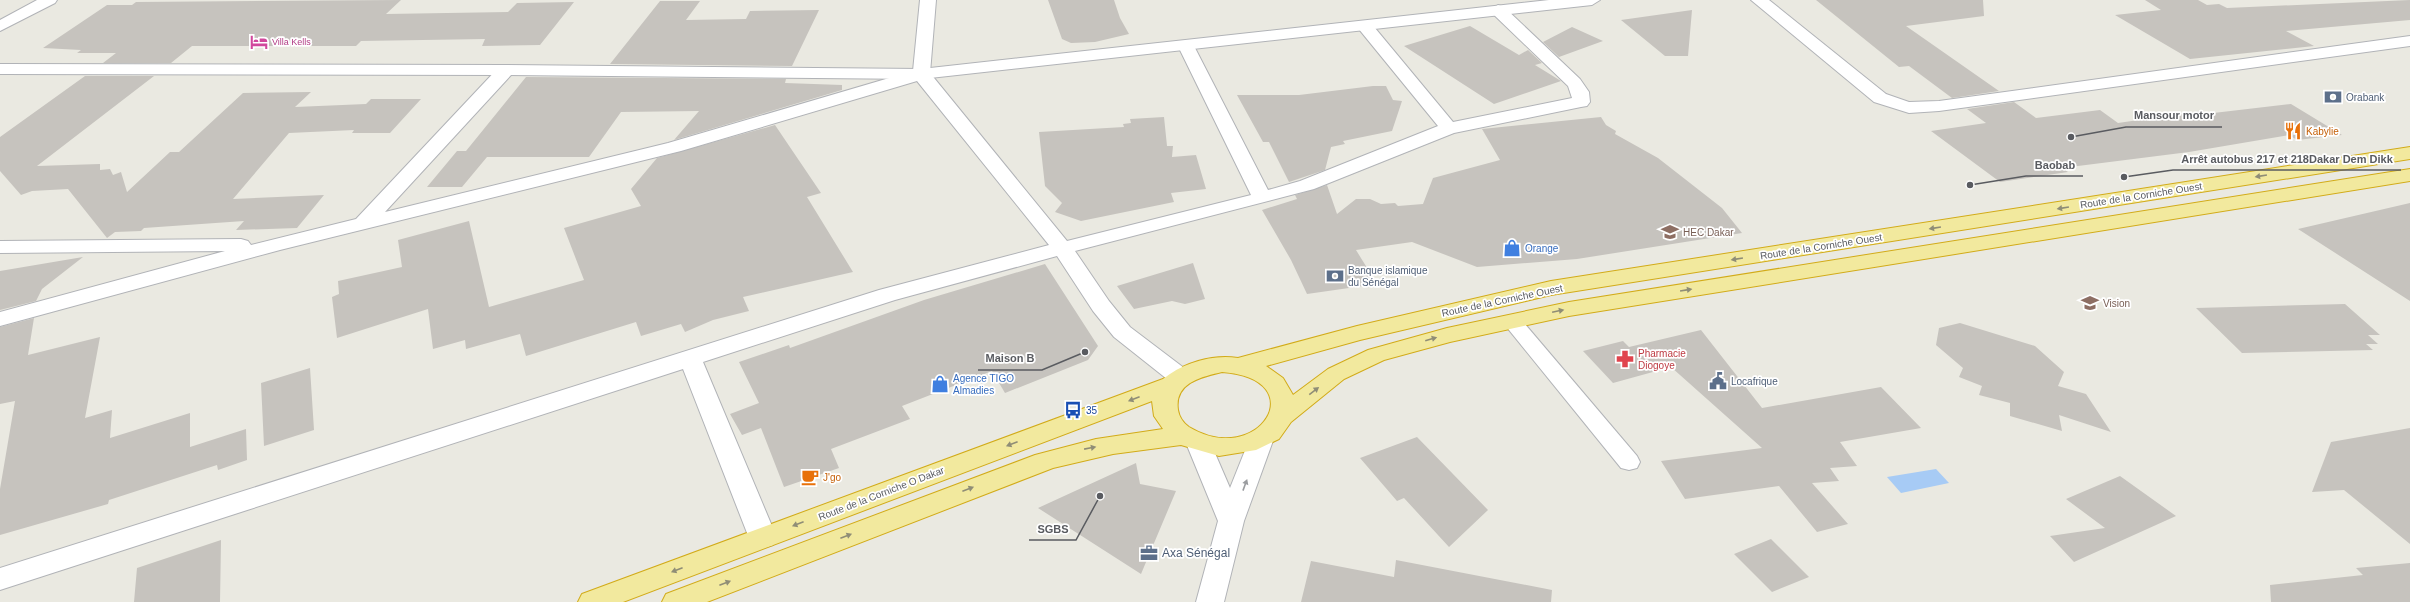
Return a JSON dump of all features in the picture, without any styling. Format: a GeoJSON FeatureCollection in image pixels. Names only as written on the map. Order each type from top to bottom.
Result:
{"type":"FeatureCollection","features":[{"type":"Feature","properties":{"kind":"highway","name":"Route de la Corniche Ouest"},"geometry":{"type":"LineString","coordinates":[[1237,366],[1357,333],[1551,288],[2410,153]]}},
{"type":"Feature","properties":{"kind":"highway"},"geometry":{"type":"LineString","coordinates":[[676,602],[1044,461],[1082,449],[1125,441],[1191,440],[1232,447],[1262,438],[1275,428],[1283,416],[1336,374],[1376,355],[1447,335],[1569,309],[2410,175]]}},
{"type":"Feature","properties":{"kind":"highway"},"geometry":{"type":"LineString","coordinates":[[1191,440],[1174,429],[1164,412],[1165,394],[1175,381],[1206,366],[1237,366],[1262,373],[1279,388],[1285,406],[1283,416]]}},
{"type":"Feature","properties":{"kind":"highway","name":"Route de la Corniche O Dakar"},"geometry":{"type":"LineString","coordinates":[[592,602],[1175,381]]}},
{"type":"Feature","properties":{"kind":"street"},"geometry":{"type":"LineString","coordinates":[[0,26],[48,0]]}},
{"type":"Feature","properties":{"kind":"street"},"geometry":{"type":"LineString","coordinates":[[928,0],[921,74],[1063,249],[1101,306],[1122,332],[1175,381]]}},
{"type":"Feature","properties":{"kind":"street"},"geometry":{"type":"LineString","coordinates":[[0,69],[506,70],[921,74],[1186,46],[1592,0]]}},
{"type":"Feature","properties":{"kind":"street"},"geometry":{"type":"LineString","coordinates":[[1759,0],[1880,98],[1896,106],[1906,108],[1947,105],[2410,41]]}},
{"type":"Feature","properties":{"kind":"street"},"geometry":{"type":"LineString","coordinates":[[0,579],[887,295],[1307,185],[1449,128],[1581,102],[1580,92],[1574,83],[1498,10]]}},
{"type":"Feature","properties":{"kind":"street"},"geometry":{"type":"LineString","coordinates":[[1364,25],[1449,128]]}},
{"type":"Feature","properties":{"kind":"street"},"geometry":{"type":"LineString","coordinates":[[1186,46],[1262,198]]}},
{"type":"Feature","properties":{"kind":"street"},"geometry":{"type":"LineString","coordinates":[[363,223],[506,70]]}},
{"type":"Feature","properties":{"kind":"street"},"geometry":{"type":"LineString","coordinates":[[0,319],[273,245],[674,147],[921,74]]}},
{"type":"Feature","properties":{"kind":"street"},"geometry":{"type":"LineString","coordinates":[[0,247],[273,245]]}},
{"type":"Feature","properties":{"kind":"street"},"geometry":{"type":"LineString","coordinates":[[690,358],[763,538]]}},
{"type":"Feature","properties":{"kind":"street"},"geometry":{"type":"LineString","coordinates":[[1210,602],[1231,521],[1262,438]]}},
{"type":"Feature","properties":{"kind":"street"},"geometry":{"type":"LineString","coordinates":[[1191,440],[1231,521]]}},
{"type":"Feature","properties":{"kind":"lane"},"geometry":{"type":"LineString","coordinates":[[1512,321],[1629,462]]}},
{"type":"Feature","properties":{"kind":"water"},"geometry":{"type":"Polygon","coordinates":[[[1936,469],[1949,483],[1901,493],[1887,477],[1936,469]]]}},
{"type":"Feature","properties":{"kind":"building"},"geometry":{"type":"Polygon","coordinates":[[[401,0],[386,14],[508,12],[517,3],[574,2],[540,45],[482,46],[485,39],[361,41],[356,46],[192,46],[171,63],[103,63],[116,53],[77,53],[81,50],[43,48],[107,5],[132,5],[136,2],[401,0]]]}},
{"type":"Feature","properties":{"kind":"building"},"geometry":{"type":"Polygon","coordinates":[[[1048,0],[1114,0],[1120,18],[1129,34],[1095,42],[1071,43],[1062,39],[1048,0]]]}},
{"type":"Feature","properties":{"kind":"building"},"geometry":{"type":"Polygon","coordinates":[[[1816,0],[1983,0],[1984,16],[1906,26],[1999,91],[1952,98],[1909,66],[1899,67],[1816,0]]]}},
{"type":"Feature","properties":{"kind":"building"},"geometry":{"type":"Polygon","coordinates":[[[2145,0],[2198,0],[2207,5],[2219,4],[2227,8],[2410,0],[2410,20],[2286,31],[2314,46],[2190,59],[2115,15],[2161,10],[2145,0]]]}},
{"type":"Feature","properties":{"kind":"building"},"geometry":{"type":"Polygon","coordinates":[[[660,1],[700,1],[686,20],[746,19],[750,11],[819,10],[792,66],[610,64],[660,1]]]}},
{"type":"Feature","properties":{"kind":"building"},"geometry":{"type":"Polygon","coordinates":[[[1692,10],[1688,56],[1665,56],[1621,20],[1692,10]]]}},
{"type":"Feature","properties":{"kind":"building"},"geometry":{"type":"Polygon","coordinates":[[[1470,26],[1519,55],[1528,50],[1542,63],[1535,65],[1561,81],[1494,104],[1404,46],[1470,26]]]}},
{"type":"Feature","properties":{"kind":"building"},"geometry":{"type":"Polygon","coordinates":[[[1572,27],[1603,41],[1559,57],[1543,42],[1572,27]]]}},
{"type":"Feature","properties":{"kind":"building"},"geometry":{"type":"Polygon","coordinates":[[[85,76],[154,76],[37,166],[100,164],[100,170],[110,169],[113,175],[121,172],[127,192],[170,152],[179,152],[243,93],[311,92],[295,107],[366,104],[371,99],[421,99],[390,133],[352,133],[354,130],[289,133],[233,199],[324,195],[297,228],[236,230],[244,221],[144,228],[141,231],[115,232],[107,238],[68,189],[32,191],[21,195],[0,171],[0,137],[85,76]]]}},
{"type":"Feature","properties":{"kind":"building"},"geometry":{"type":"Polygon","coordinates":[[[526,77],[786,79],[785,83],[842,85],[842,90],[674,140],[699,111],[621,112],[589,157],[487,157],[462,187],[427,187],[457,151],[466,151],[526,77]]]}},
{"type":"Feature","properties":{"kind":"building"},"geometry":{"type":"Polygon","coordinates":[[[1373,86],[1386,86],[1393,100],[1402,101],[1392,131],[1343,141],[1345,144],[1331,147],[1325,170],[1289,182],[1269,142],[1263,142],[1237,95],[1299,95],[1373,86]]]}},
{"type":"Feature","properties":{"kind":"building"},"geometry":{"type":"Polygon","coordinates":[[[2014,102],[2036,118],[2100,110],[2118,123],[2201,111],[2205,114],[2291,104],[2342,135],[2297,140],[2289,135],[2189,152],[2062,168],[2068,172],[2000,182],[1931,131],[1986,123],[1967,109],[2014,102]]]}},
{"type":"Feature","properties":{"kind":"building"},"geometry":{"type":"Polygon","coordinates":[[[1164,117],[1167,146],[1173,146],[1172,157],[1196,155],[1206,189],[1171,193],[1174,202],[1081,221],[1055,212],[1062,203],[1045,186],[1039,132],[1124,127],[1123,124],[1131,123],[1130,119],[1164,117]]]}},
{"type":"Feature","properties":{"kind":"building"},"geometry":{"type":"Polygon","coordinates":[[[1601,117],[1606,125],[1616,131],[1615,134],[1658,158],[1722,208],[1742,233],[1577,259],[1477,267],[1412,242],[1356,250],[1377,284],[1307,294],[1291,260],[1262,210],[1297,199],[1295,195],[1327,185],[1337,214],[1356,199],[1370,199],[1381,204],[1395,203],[1398,206],[1423,204],[1433,178],[1500,160],[1482,129],[1601,117]]]}},
{"type":"Feature","properties":{"kind":"building"},"geometry":{"type":"Polygon","coordinates":[[[775,125],[821,193],[807,197],[853,272],[743,297],[749,311],[713,320],[685,332],[681,324],[641,336],[636,322],[526,356],[520,334],[466,349],[465,340],[433,349],[428,309],[337,338],[332,297],[339,294],[338,281],[402,267],[398,240],[469,221],[489,307],[584,280],[564,228],[641,206],[631,189],[657,158],[775,125]]]}},
{"type":"Feature","properties":{"kind":"building"},"geometry":{"type":"Polygon","coordinates":[[[2410,203],[2410,301],[2298,229],[2410,203]]]}},
{"type":"Feature","properties":{"kind":"building"},"geometry":{"type":"Polygon","coordinates":[[[83,257],[42,289],[36,301],[0,310],[0,271],[83,257]]]}},
{"type":"Feature","properties":{"kind":"building"},"geometry":{"type":"Polygon","coordinates":[[[1193,263],[1205,299],[1185,304],[1172,301],[1134,309],[1117,286],[1193,263]]]}},
{"type":"Feature","properties":{"kind":"building"},"geometry":{"type":"Polygon","coordinates":[[[1045,264],[1098,346],[1088,360],[1005,393],[992,371],[902,406],[910,419],[831,449],[839,468],[784,487],[761,428],[742,435],[730,414],[759,403],[739,362],[789,345],[790,348],[924,300],[1045,264]]]}},
{"type":"Feature","properties":{"kind":"building"},"geometry":{"type":"Polygon","coordinates":[[[2345,304],[2380,335],[2368,335],[2378,344],[2366,344],[2373,350],[2242,353],[2196,308],[2345,304]]]}},
{"type":"Feature","properties":{"kind":"building"},"geometry":{"type":"Polygon","coordinates":[[[34,318],[28,355],[100,337],[85,418],[112,410],[110,438],[190,413],[190,447],[246,429],[247,460],[218,470],[217,465],[109,500],[108,504],[0,535],[0,489],[15,401],[0,404],[0,327],[34,318]]]}},
{"type":"Feature","properties":{"kind":"building"},"geometry":{"type":"Polygon","coordinates":[[[1960,323],[2035,346],[2064,372],[2058,386],[2086,394],[2111,432],[2059,415],[2062,431],[2010,416],[2010,403],[1979,395],[1982,386],[1959,377],[1963,368],[1936,345],[1939,328],[1960,323]]]}},
{"type":"Feature","properties":{"kind":"building"},"geometry":{"type":"Polygon","coordinates":[[[1701,330],[1762,408],[1881,387],[1921,428],[1840,442],[1857,466],[1830,468],[1839,481],[1812,483],[1848,524],[1817,532],[1779,486],[1685,499],[1661,461],[1762,448],[1671,367],[1613,383],[1583,351],[1623,341],[1629,347],[1701,330]]]}},
{"type":"Feature","properties":{"kind":"building"},"geometry":{"type":"Polygon","coordinates":[[[310,368],[314,430],[264,446],[261,383],[310,368]]]}},
{"type":"Feature","properties":{"kind":"building"},"geometry":{"type":"Polygon","coordinates":[[[2410,428],[2410,544],[2344,490],[2312,492],[2331,442],[2410,428]]]}},
{"type":"Feature","properties":{"kind":"building"},"geometry":{"type":"Polygon","coordinates":[[[1417,437],[1488,510],[1449,547],[1404,498],[1397,501],[1360,458],[1417,437]]]}},
{"type":"Feature","properties":{"kind":"building"},"geometry":{"type":"Polygon","coordinates":[[[1136,463],[1140,484],[1176,491],[1141,574],[1038,508],[1136,463]]]}},
{"type":"Feature","properties":{"kind":"building"},"geometry":{"type":"Polygon","coordinates":[[[2120,476],[2176,516],[2074,562],[2050,536],[2105,528],[2066,499],[2120,476]]]}},
{"type":"Feature","properties":{"kind":"building"},"geometry":{"type":"Polygon","coordinates":[[[1771,539],[1809,577],[1772,592],[1734,554],[1771,539]]]}},
{"type":"Feature","properties":{"kind":"building"},"geometry":{"type":"Polygon","coordinates":[[[221,540],[220,602],[134,602],[137,568],[221,540]]]}},
{"type":"Feature","properties":{"kind":"building"},"geometry":{"type":"Polygon","coordinates":[[[1396,560],[1552,590],[1551,602],[1301,602],[1311,561],[1394,577],[1396,560]]]}},
{"type":"Feature","properties":{"kind":"building"},"geometry":{"type":"Polygon","coordinates":[[[2410,563],[2410,602],[2271,602],[2270,585],[2363,575],[2356,568],[2410,563]]]}},
{"type":"Feature","properties":{"kind":"place","name":"Villa Kells"},"geometry":{"type":"Point","coordinates":[259,42]}},
{"type":"Feature","properties":{"kind":"place","name":"Orabank"},"geometry":{"type":"Point","coordinates":[2333,97]}},
{"type":"Feature","properties":{"kind":"place","name":"Kabylie"},"geometry":{"type":"Point","coordinates":[2293,131]}},
{"type":"Feature","properties":{"kind":"place","name":"Mansour motor"},"geometry":{"type":"Point","coordinates":[2071,137]}},
{"type":"Feature","properties":{"kind":"place","name":"Arrêt autobus 217 et 218Dakar Dem Dikk"},"geometry":{"type":"Point","coordinates":[2124,177]}},
{"type":"Feature","properties":{"kind":"place","name":"Baobab"},"geometry":{"type":"Point","coordinates":[1970,185]}},
{"type":"Feature","properties":{"kind":"place","name":"HEC Dakar"},"geometry":{"type":"Point","coordinates":[1670,232]}},
{"type":"Feature","properties":{"kind":"place","name":"Orange"},"geometry":{"type":"Point","coordinates":[1512,248]}},
{"type":"Feature","properties":{"kind":"place","name":"Banque islamique du Sénégal"},"geometry":{"type":"Point","coordinates":[1335,276]}},
{"type":"Feature","properties":{"kind":"place","name":"Vision"},"geometry":{"type":"Point","coordinates":[2090,303]}},
{"type":"Feature","properties":{"kind":"place","name":"Maison B"},"geometry":{"type":"Point","coordinates":[1085,352]}},
{"type":"Feature","properties":{"kind":"place","name":"Pharmacie Diogoye"},"geometry":{"type":"Point","coordinates":[1625,359]}},
{"type":"Feature","properties":{"kind":"place","name":"Locafrique"},"geometry":{"type":"Point","coordinates":[1718,381]}},
{"type":"Feature","properties":{"kind":"place","name":"Agence TIGO Almadies"},"geometry":{"type":"Point","coordinates":[940,384]}},
{"type":"Feature","properties":{"kind":"place","name":"35"},"geometry":{"type":"Point","coordinates":[1073,410]}},
{"type":"Feature","properties":{"kind":"place","name":"J'go"},"geometry":{"type":"Point","coordinates":[810,477]}},
{"type":"Feature","properties":{"kind":"place","name":"SGBS"},"geometry":{"type":"Point","coordinates":[1100,496]}},
{"type":"Feature","properties":{"kind":"place","name":"Axa Sénégal"},"geometry":{"type":"Point","coordinates":[1149,553]}}]}
